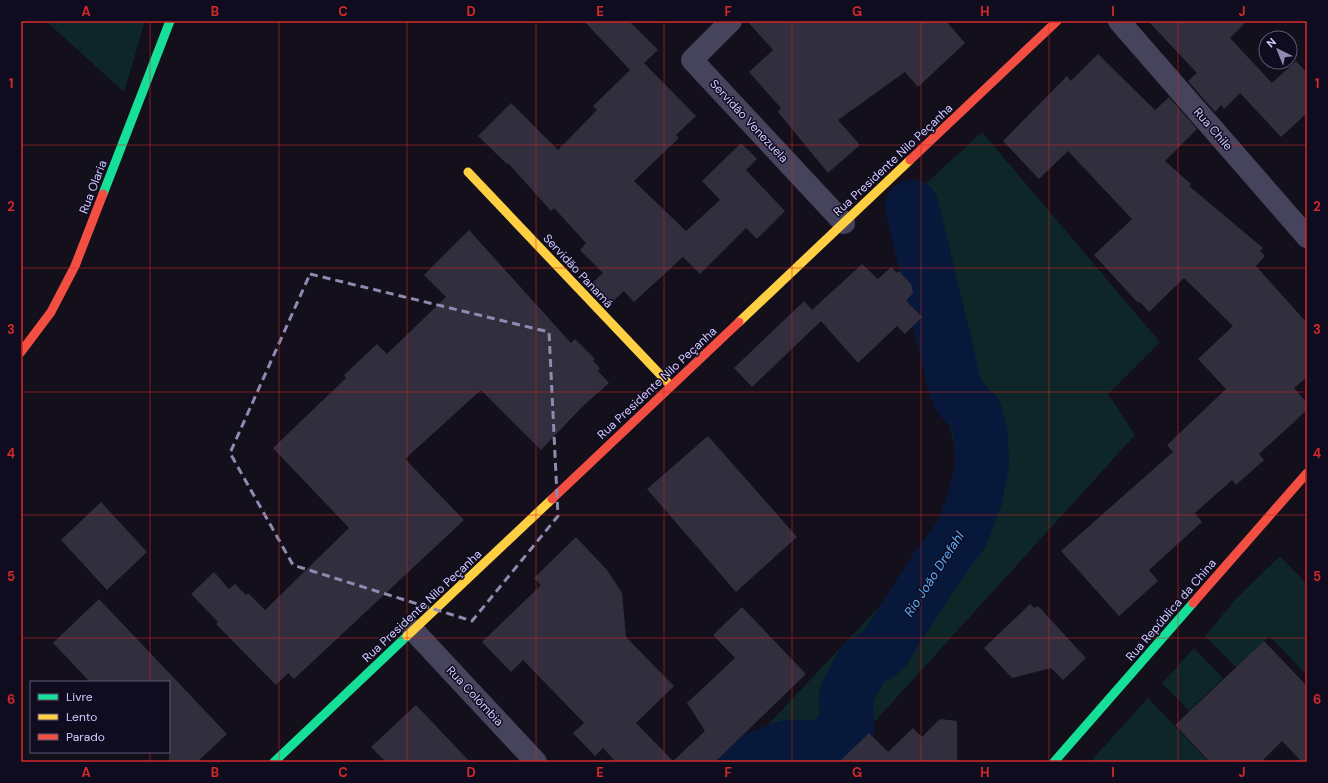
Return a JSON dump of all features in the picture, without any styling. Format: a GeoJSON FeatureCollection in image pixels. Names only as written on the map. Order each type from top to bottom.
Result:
{"type":"FeatureCollection","features":[{"type":"Feature","properties":{"kind":"street","name":"Rua Olaria"},"geometry":{"type":"LineString","coordinates":[[21,352],[51,312],[75,266],[170,21]]}},
{"type":"Feature","properties":{"kind":"street","name":"Servidão Venezuela"},"geometry":{"type":"LineString","coordinates":[[731,21],[692,60],[844,223]]}},
{"type":"Feature","properties":{"kind":"street","name":"Rua Chile"},"geometry":{"type":"LineString","coordinates":[[1119,21],[1307,237]]}},
{"type":"Feature","properties":{"kind":"street","name":"Rua Presidente Nilo Peçanha"},"geometry":{"type":"LineString","coordinates":[[274,762],[913,158],[1054,22]]}},
{"type":"Feature","properties":{"kind":"street","name":"Servidão Panamá"},"geometry":{"type":"LineString","coordinates":[[468,172],[671,386]]}},
{"type":"Feature","properties":{"kind":"street","name":"Rua República da China"},"geometry":{"type":"LineString","coordinates":[[1054,762],[1307,473]]}},
{"type":"Feature","properties":{"kind":"street","name":"Rua Colômbia"},"geometry":{"type":"LineString","coordinates":[[413,630],[536,762]]}},
{"type":"Feature","properties":{"kind":"highlighted area"},"geometry":{"type":"Polygon","coordinates":[[[310,274],[549,332],[558,516],[472,621],[293,565],[230,453],[310,274]]]}},
{"type":"Feature","properties":{"kind":"green space"},"geometry":{"type":"Polygon","coordinates":[[[46,21],[145,21],[124,92],[46,21]]]}},
{"type":"Feature","properties":{"kind":"green space"},"geometry":{"type":"Polygon","coordinates":[[[982,132],[1160,342],[1108,394],[1135,435],[838,762],[755,762],[744,750],[942,540],[952,525],[961,502],[962,476],[896,211],[982,132]]]}},
{"type":"Feature","properties":{"kind":"green space"},"geometry":{"type":"Polygon","coordinates":[[[1280,556],[1307,584],[1307,675],[1269,636],[1237,668],[1205,636],[1235,600],[1280,556]]]}},
{"type":"Feature","properties":{"kind":"green space"},"geometry":{"type":"Polygon","coordinates":[[[1194,648],[1223,678],[1189,711],[1162,683],[1194,648]]]}},
{"type":"Feature","properties":{"kind":"green space"},"geometry":{"type":"Polygon","coordinates":[[[1148,698],[1209,762],[1090,762],[1148,698]]]}},
{"type":"Feature","properties":{"kind":"building"},"geometry":{"type":"Polygon","coordinates":[[[584,21],[629,21],[658,50],[644,63],[696,116],[676,135],[679,138],[634,181],[686,231],[720,200],[702,181],[741,143],[757,159],[746,170],[785,211],[757,239],[746,228],[700,274],[683,257],[634,302],[624,291],[610,304],[591,284],[603,273],[580,250],[586,243],[554,208],[551,211],[508,163],[507,164],[478,136],[511,103],[558,150],[597,110],[593,106],[630,70],[584,21]]]}},
{"type":"Feature","properties":{"kind":"building"},"geometry":{"type":"Polygon","coordinates":[[[747,21],[946,21],[965,43],[918,87],[905,72],[838,120],[860,145],[828,173],[778,112],[781,108],[749,72],[773,50],[747,21]]]}},
{"type":"Feature","properties":{"kind":"building"},"geometry":{"type":"Polygon","coordinates":[[[1148,21],[1247,21],[1230,38],[1258,68],[1258,70],[1260,70],[1272,83],[1286,70],[1298,70],[1298,63],[1307,73],[1307,113],[1281,137],[1240,93],[1224,109],[1221,105],[1215,112],[1188,81],[1197,73],[1148,21]]]}},
{"type":"Feature","properties":{"kind":"building"},"geometry":{"type":"Polygon","coordinates":[[[1098,54],[1155,110],[1169,97],[1197,129],[1165,161],[1191,184],[1189,186],[1263,248],[1260,251],[1265,256],[1256,266],[1307,323],[1307,377],[1294,388],[1307,403],[1307,410],[1259,454],[1264,460],[1236,485],[1232,480],[1195,513],[1202,522],[1149,570],[1158,581],[1119,616],[1061,551],[1173,452],[1167,445],[1226,389],[1198,359],[1233,326],[1184,278],[1149,312],[1140,302],[1138,303],[1094,255],[1132,219],[1068,151],[1039,179],[1003,141],[1067,76],[1071,81],[1098,54]]]}},
{"type":"Feature","properties":{"kind":"building"},"geometry":{"type":"Polygon","coordinates":[[[469,230],[571,343],[575,339],[595,359],[593,361],[600,368],[598,371],[609,383],[583,406],[541,450],[481,390],[405,459],[464,520],[294,679],[288,673],[276,685],[216,624],[218,622],[191,594],[214,572],[229,589],[235,584],[246,595],[248,593],[265,610],[349,528],[273,448],[346,378],[344,375],[377,344],[387,354],[446,297],[424,275],[469,230]]]}},
{"type":"Feature","properties":{"kind":"building"},"geometry":{"type":"Polygon","coordinates":[[[862,264],[878,279],[891,267],[897,273],[899,271],[911,284],[913,293],[906,301],[922,317],[905,334],[897,326],[858,363],[821,321],[752,387],[734,368],[804,301],[812,310],[862,264]]]}},
{"type":"Feature","properties":{"kind":"building"},"geometry":{"type":"Polygon","coordinates":[[[708,436],[797,537],[736,592],[647,489],[708,436]]]}},
{"type":"Feature","properties":{"kind":"building"},"geometry":{"type":"Polygon","coordinates":[[[101,502],[147,552],[107,590],[61,540],[101,502]]]}},
{"type":"Feature","properties":{"kind":"building"},"geometry":{"type":"Polygon","coordinates":[[[576,537],[607,570],[622,593],[626,637],[674,686],[636,723],[673,761],[705,731],[687,703],[735,658],[713,635],[742,607],[806,674],[715,762],[616,762],[603,748],[595,756],[573,733],[584,723],[523,660],[511,672],[482,642],[541,585],[534,578],[576,537]]]}},
{"type":"Feature","properties":{"kind":"building"},"geometry":{"type":"Polygon","coordinates":[[[99,599],[227,734],[197,762],[169,762],[170,681],[89,681],[53,643],[99,599]]]}},
{"type":"Feature","properties":{"kind":"building"},"geometry":{"type":"Polygon","coordinates":[[[1030,604],[1034,608],[1038,606],[1086,658],[1063,680],[1051,668],[1012,678],[984,648],[1030,604]]]}},
{"type":"Feature","properties":{"kind":"building"},"geometry":{"type":"Polygon","coordinates":[[[1264,641],[1307,686],[1307,762],[1302,762],[1282,741],[1261,762],[1210,762],[1175,725],[1264,641]]]}},
{"type":"Feature","properties":{"kind":"building"},"geometry":{"type":"Polygon","coordinates":[[[416,705],[470,762],[386,762],[371,747],[416,705]]]}},
{"type":"Feature","properties":{"kind":"building"},"geometry":{"type":"Polygon","coordinates":[[[940,719],[957,721],[957,762],[839,762],[869,733],[888,752],[913,728],[922,737],[940,719]]]}},
{"type":"Feature","properties":{"kind":"waterway","name":"Rio João Drefahl"},"geometry":{"type":"LineString","coordinates":[[746,762],[787,747],[823,747],[847,728],[846,695],[863,663],[883,651],[935,570],[962,533],[976,496],[982,464],[981,435],[975,413],[961,399],[955,387],[912,207]]}},
{"type":"Feature","properties":{"kind":"traffic: fast"},"geometry":{"type":"LineString","coordinates":[[103,194],[170,21]]}},
{"type":"Feature","properties":{"kind":"traffic: fast"},"geometry":{"type":"LineString","coordinates":[[1054,762],[1193,603]]}},
{"type":"Feature","properties":{"kind":"traffic: fast"},"geometry":{"type":"LineString","coordinates":[[274,762],[407,636]]}},
{"type":"Feature","properties":{"kind":"traffic: slow"},"geometry":{"type":"LineString","coordinates":[[739,322],[910,160]]}},
{"type":"Feature","properties":{"kind":"traffic: slow"},"geometry":{"type":"LineString","coordinates":[[468,172],[671,386]]}},
{"type":"Feature","properties":{"kind":"traffic: slow"},"geometry":{"type":"LineString","coordinates":[[407,636],[552,499]]}},
{"type":"Feature","properties":{"kind":"traffic: jam"},"geometry":{"type":"LineString","coordinates":[[910,160],[1057,21]]}},
{"type":"Feature","properties":{"kind":"traffic: jam"},"geometry":{"type":"LineString","coordinates":[[21,352],[51,312],[75,266],[103,194]]}},
{"type":"Feature","properties":{"kind":"traffic: jam"},"geometry":{"type":"LineString","coordinates":[[552,499],[739,322]]}},
{"type":"Feature","properties":{"kind":"traffic: jam"},"geometry":{"type":"LineString","coordinates":[[1193,603],[1307,473]]}}]}
